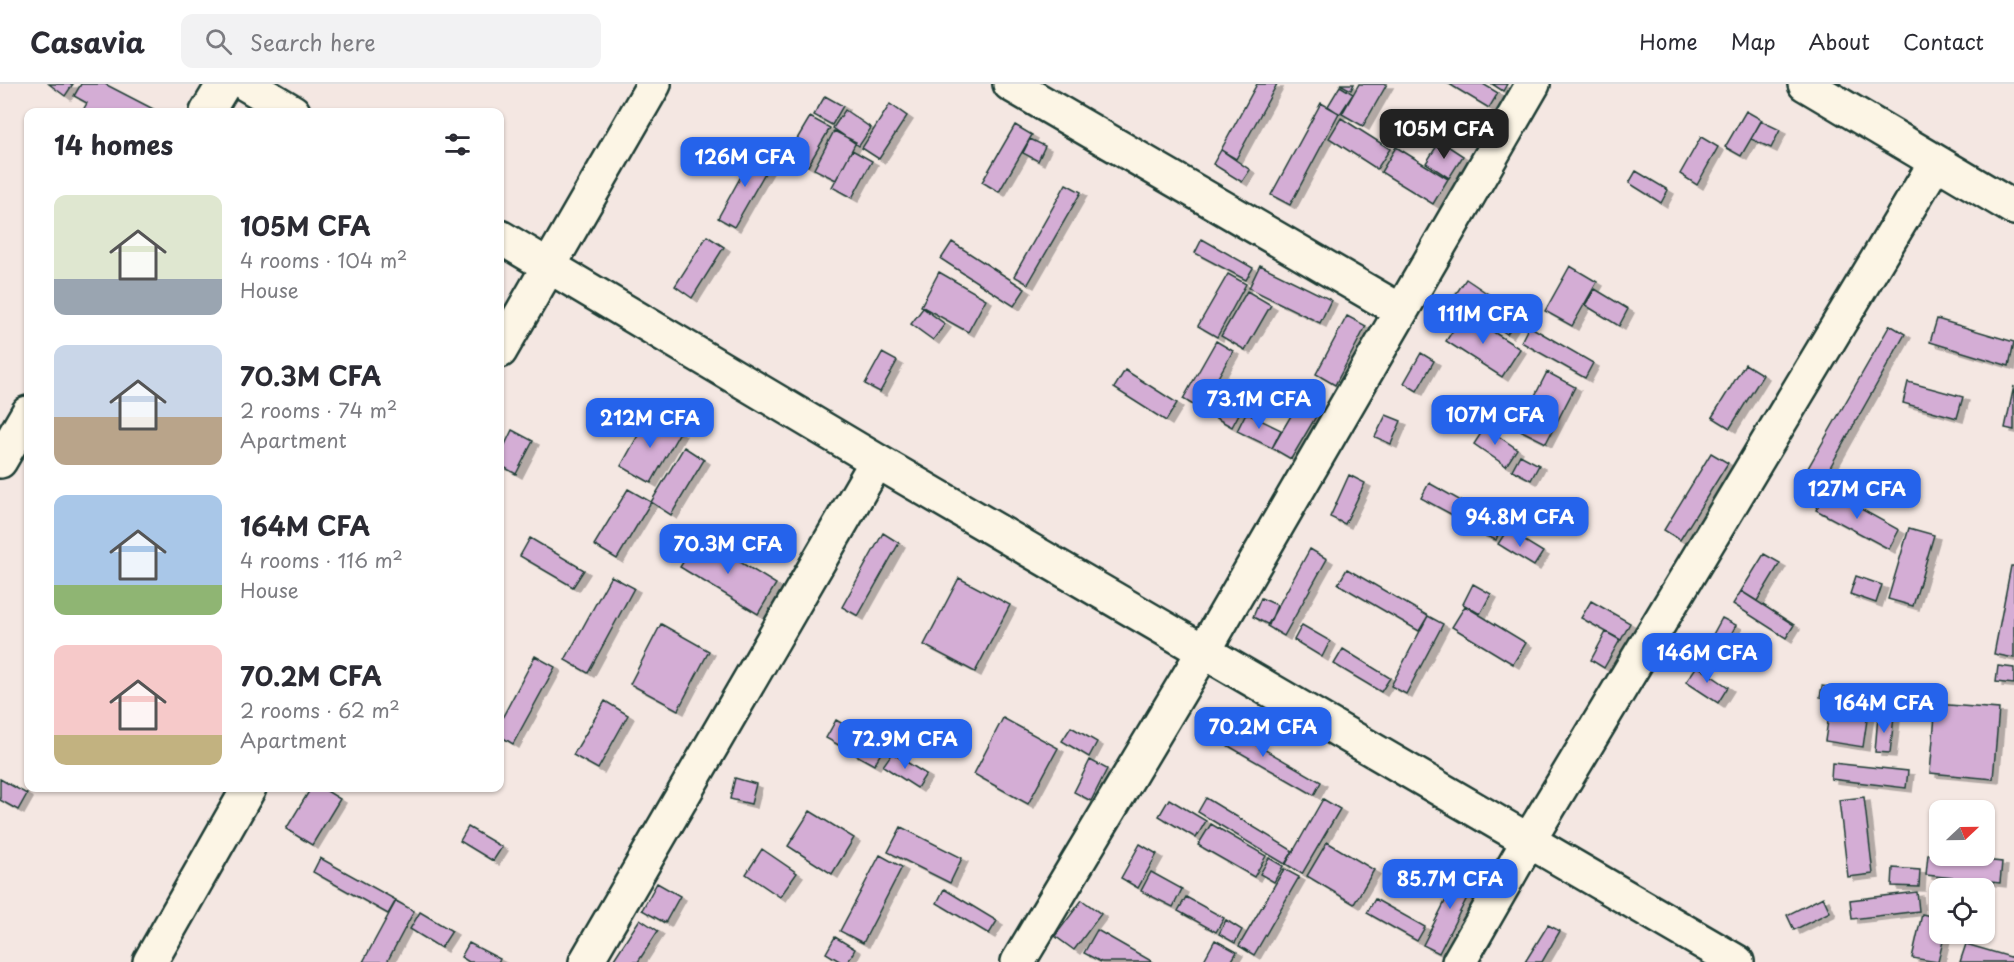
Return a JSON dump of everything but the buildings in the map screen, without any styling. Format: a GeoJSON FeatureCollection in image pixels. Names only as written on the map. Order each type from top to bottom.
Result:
{"type":"FeatureCollection","features":[{"type":"Feature","properties":{"kind":"street"},"geometry":{"type":"LineString","coordinates":[[209,108],[224,84]]}},
{"type":"Feature","properties":{"kind":"street"},"geometry":{"type":"LineString","coordinates":[[246,84],[286,108]]}},
{"type":"Feature","properties":{"kind":"street"},"geometry":{"type":"LineString","coordinates":[[504,344],[654,84]]}},
{"type":"Feature","properties":{"kind":"street"},"geometry":{"type":"LineString","coordinates":[[1010,84],[1401,311]]}},
{"type":"Feature","properties":{"kind":"street"},"geometry":{"type":"LineString","coordinates":[[1018,962],[1204,651],[1533,84]]}},
{"type":"Feature","properties":{"kind":"street"},"geometry":{"type":"LineString","coordinates":[[1805,84],[2014,208]]}},
{"type":"Feature","properties":{"kind":"street"},"geometry":{"type":"LineString","coordinates":[[1459,962],[1529,840],[1936,162]]}},
{"type":"Feature","properties":{"kind":"street"},"geometry":{"type":"LineString","coordinates":[[504,239],[1737,962]]}},
{"type":"Feature","properties":{"kind":"street"},"geometry":{"type":"LineString","coordinates":[[0,461],[24,420]]}},
{"type":"Feature","properties":{"kind":"street"},"geometry":{"type":"LineString","coordinates":[[586,962],[877,460]]}},
{"type":"Feature","properties":{"kind":"street"},"geometry":{"type":"LineString","coordinates":[[150,962],[247,792]]}}]}
